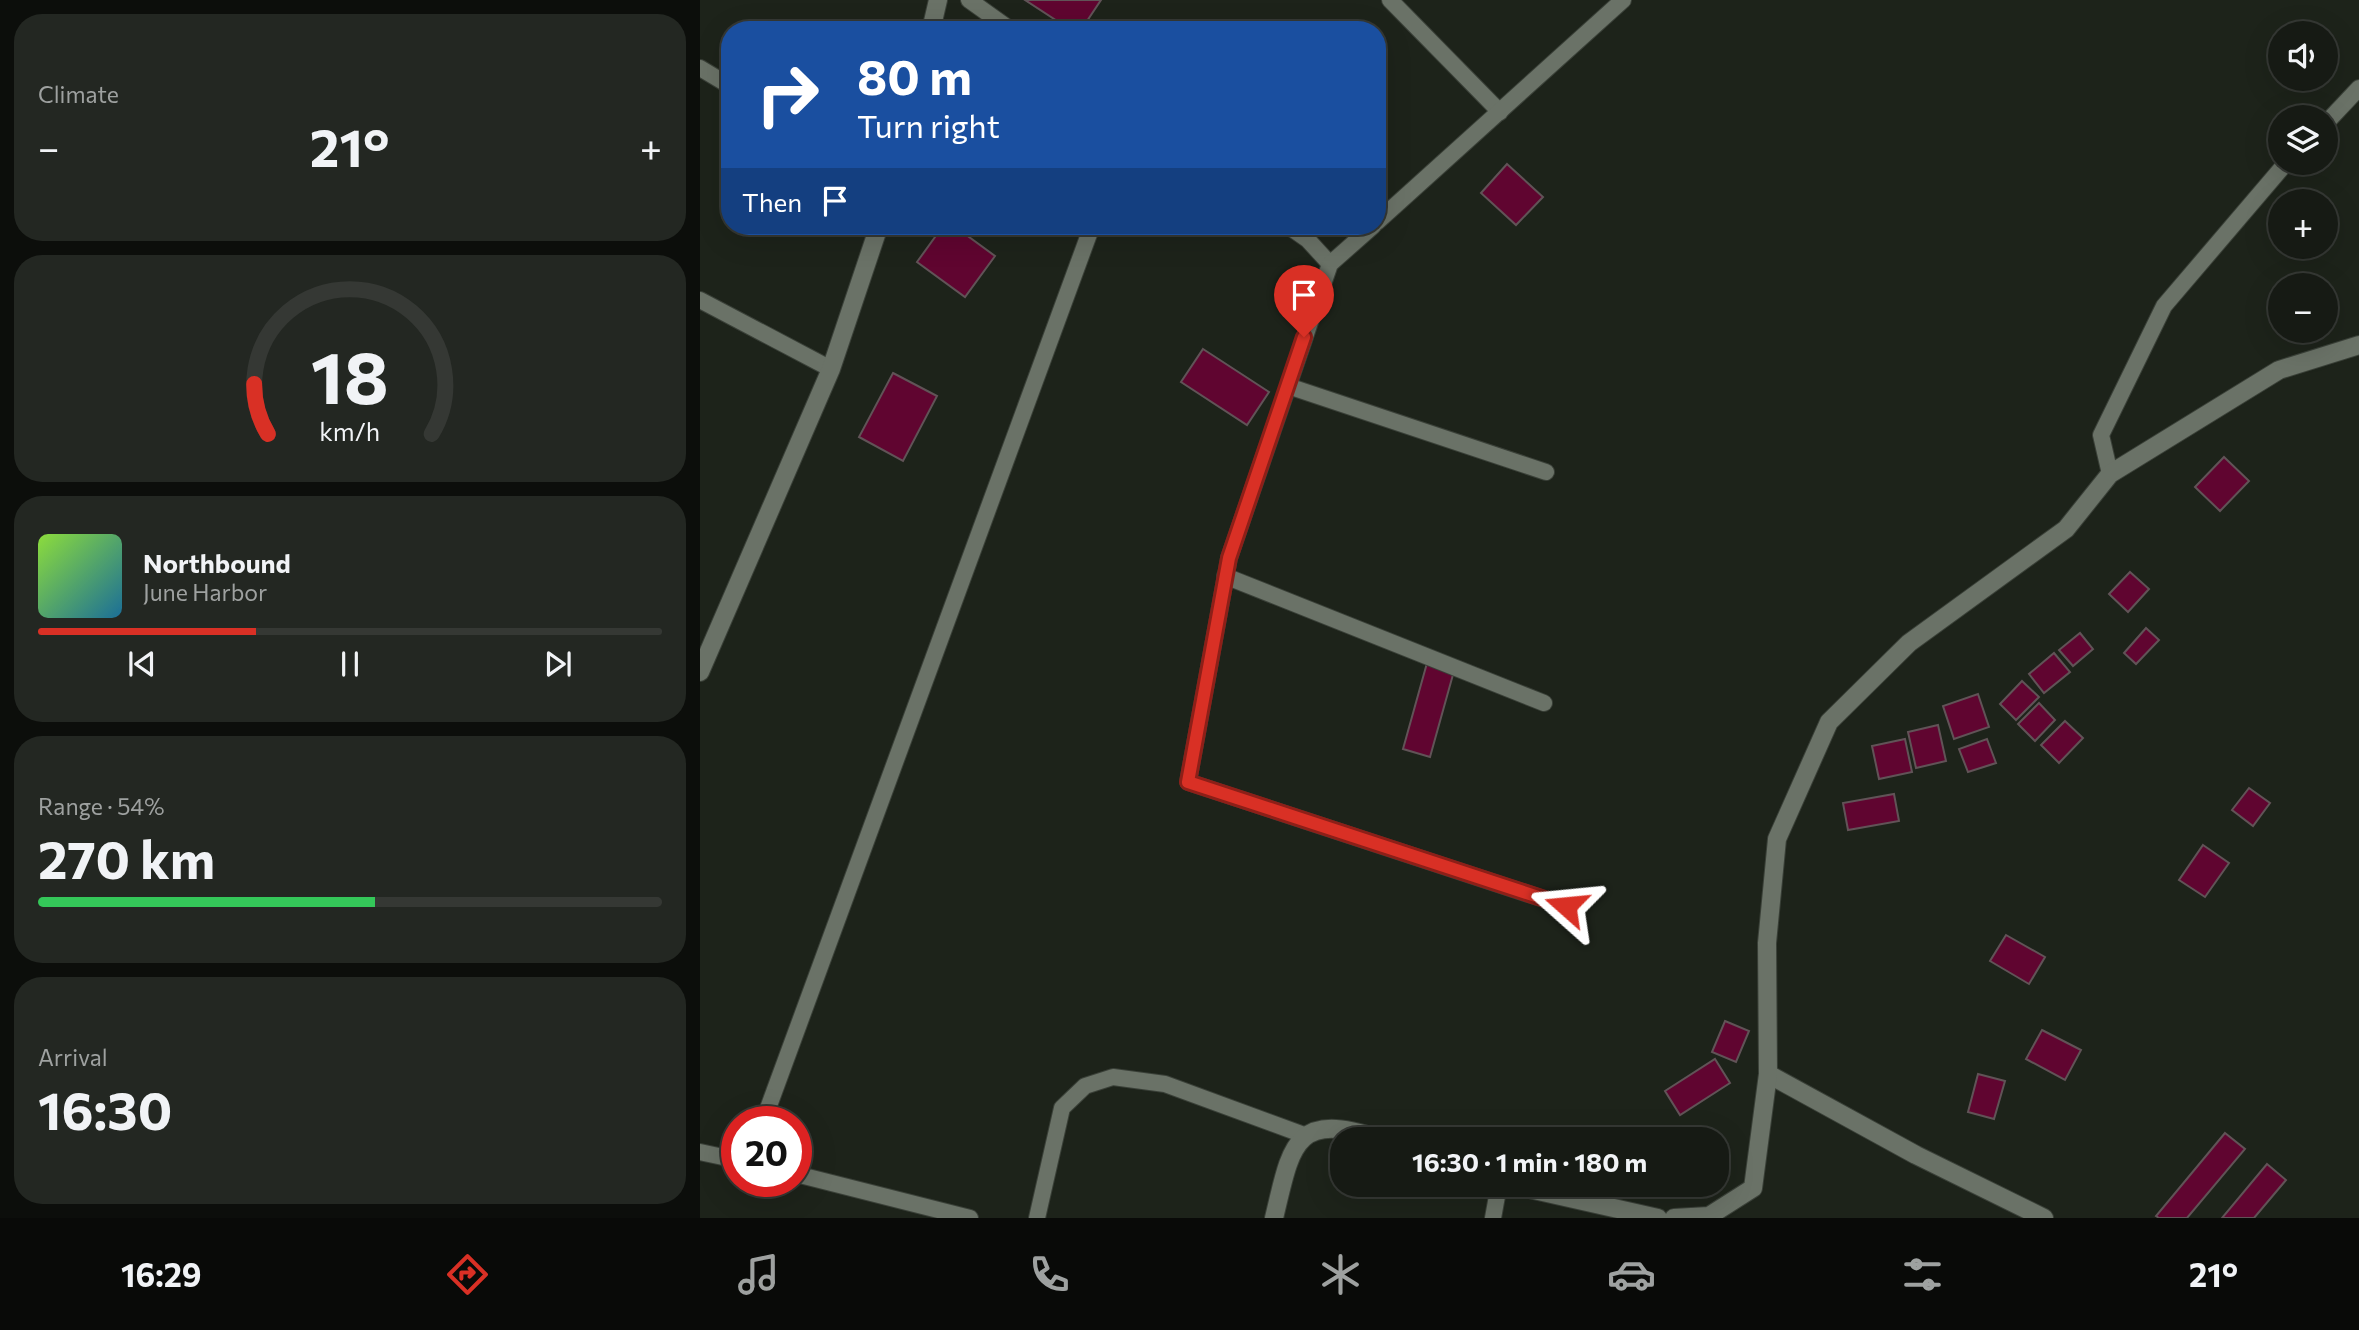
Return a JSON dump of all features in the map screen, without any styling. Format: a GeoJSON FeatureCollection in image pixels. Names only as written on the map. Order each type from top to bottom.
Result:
{"type":"FeatureCollection","features":[{"type":"Feature","properties":{"kind":"street"},"geometry":{"type":"LineString","coordinates":[[933,21],[938,0]]}},
{"type":"Feature","properties":{"kind":"street"},"geometry":{"type":"LineString","coordinates":[[700,672],[831,369],[876,235]]}},
{"type":"Feature","properties":{"kind":"street"},"geometry":{"type":"LineString","coordinates":[[1674,1218],[1709,1216],[1753,1188],[1768,1074],[1767,943],[1777,839],[1829,722],[1909,643],[2066,529],[2110,474],[2279,370],[2359,345]]}},
{"type":"Feature","properties":{"kind":"street"},"geometry":{"type":"LineString","coordinates":[[1768,1074],[1916,1155],[2043,1218]]}},
{"type":"Feature","properties":{"kind":"street"},"geometry":{"type":"LineString","coordinates":[[1274,1218],[1289,1157],[1304,1135],[1330,1129]]}},
{"type":"Feature","properties":{"kind":"street"},"geometry":{"type":"LineString","coordinates":[[1565,1197],[1658,1218]]}},
{"type":"Feature","properties":{"kind":"lane"},"geometry":{"type":"LineString","coordinates":[[969,0],[998,21]]}},
{"type":"Feature","properties":{"kind":"lane"},"geometry":{"type":"LineString","coordinates":[[1390,0],[1500,112]]}},
{"type":"Feature","properties":{"kind":"lane"},"geometry":{"type":"LineString","coordinates":[[1386,214],[1623,0]]}},
{"type":"Feature","properties":{"kind":"lane"},"geometry":{"type":"LineString","coordinates":[[700,68],[721,81]]}},
{"type":"Feature","properties":{"kind":"lane"},"geometry":{"type":"LineString","coordinates":[[2338,110],[2359,88]]}},
{"type":"Feature","properties":{"kind":"lane"},"geometry":{"type":"LineString","coordinates":[[2110,474],[2101,435],[2164,306],[2276,175]]}},
{"type":"Feature","properties":{"kind":"lane"},"geometry":{"type":"LineString","coordinates":[[769,1106],[1089,235]]}},
{"type":"Feature","properties":{"kind":"lane"},"geometry":{"type":"LineString","coordinates":[[1301,235],[1329,264]]}},
{"type":"Feature","properties":{"kind":"lane"},"geometry":{"type":"LineString","coordinates":[[1363,235],[1329,264],[1225,576],[1188,782],[1566,906]]}},
{"type":"Feature","properties":{"kind":"lane"},"geometry":{"type":"LineString","coordinates":[[700,300],[831,369]]}},
{"type":"Feature","properties":{"kind":"lane"},"geometry":{"type":"LineString","coordinates":[[1288,386],[1546,472]]}},
{"type":"Feature","properties":{"kind":"lane"},"geometry":{"type":"LineString","coordinates":[[1225,576],[1545,703]]}},
{"type":"Feature","properties":{"kind":"lane"},"geometry":{"type":"LineString","coordinates":[[1037,1218],[1062,1108],[1085,1086],[1113,1077],[1165,1084],[1304,1135]]}},
{"type":"Feature","properties":{"kind":"lane"},"geometry":{"type":"LineString","coordinates":[[700,1152],[721,1157]]}},
{"type":"Feature","properties":{"kind":"lane"},"geometry":{"type":"LineString","coordinates":[[812,1178],[970,1218]]}},
{"type":"Feature","properties":{"kind":"lane"},"geometry":{"type":"LineString","coordinates":[[1493,1218],[1497,1197]]}},
{"type":"Feature","properties":{"kind":"building"},"geometry":{"type":"Polygon","coordinates":[[[1025,0],[1101,0],[1087,21],[1057,21],[1025,0]]]}},
{"type":"Feature","properties":{"kind":"building"},"geometry":{"type":"Polygon","coordinates":[[[1507,164],[1543,197],[1516,225],[1481,193],[1507,164]]]}},
{"type":"Feature","properties":{"kind":"building"},"geometry":{"type":"Polygon","coordinates":[[[936,235],[966,235],[995,256],[965,297],[917,262],[936,235]]]}},
{"type":"Feature","properties":{"kind":"building"},"geometry":{"type":"Polygon","coordinates":[[[1203,349],[1269,392],[1247,425],[1181,382],[1203,349]]]}},
{"type":"Feature","properties":{"kind":"building"},"geometry":{"type":"Polygon","coordinates":[[[893,373],[937,396],[903,461],[859,437],[893,373]]]}},
{"type":"Feature","properties":{"kind":"building"},"geometry":{"type":"Polygon","coordinates":[[[2224,457],[2249,481],[2220,511],[2195,487],[2224,457]]]}},
{"type":"Feature","properties":{"kind":"building"},"geometry":{"type":"Polygon","coordinates":[[[2130,572],[2149,589],[2128,612],[2109,594],[2130,572]]]}},
{"type":"Feature","properties":{"kind":"building"},"geometry":{"type":"Polygon","coordinates":[[[2146,628],[2159,640],[2136,664],[2124,653],[2146,628]]]}},
{"type":"Feature","properties":{"kind":"building"},"geometry":{"type":"Polygon","coordinates":[[[2080,633],[2093,649],[2073,666],[2059,650],[2080,633]]]}},
{"type":"Feature","properties":{"kind":"building"},"geometry":{"type":"Polygon","coordinates":[[[2054,653],[2070,672],[2044,693],[2029,674],[2054,653]]]}},
{"type":"Feature","properties":{"kind":"building"},"geometry":{"type":"Polygon","coordinates":[[[1427,663],[1454,671],[1430,757],[1403,749],[1427,663]]]}},
{"type":"Feature","properties":{"kind":"building"},"geometry":{"type":"Polygon","coordinates":[[[2022,681],[2039,697],[2016,720],[2000,704],[2022,681]]]}},
{"type":"Feature","properties":{"kind":"building"},"geometry":{"type":"Polygon","coordinates":[[[1978,694],[1989,727],[1954,739],[1943,706],[1978,694]]]}},
{"type":"Feature","properties":{"kind":"building"},"geometry":{"type":"Polygon","coordinates":[[[2039,703],[2055,720],[2035,741],[2018,724],[2039,703]]]}},
{"type":"Feature","properties":{"kind":"building"},"geometry":{"type":"Polygon","coordinates":[[[2065,721],[2083,738],[2059,763],[2041,745],[2065,721]]]}},
{"type":"Feature","properties":{"kind":"building"},"geometry":{"type":"Polygon","coordinates":[[[1938,725],[1946,761],[1916,768],[1908,732],[1938,725]]]}},
{"type":"Feature","properties":{"kind":"building"},"geometry":{"type":"Polygon","coordinates":[[[1905,739],[1912,772],[1879,779],[1872,746],[1905,739]]]}},
{"type":"Feature","properties":{"kind":"building"},"geometry":{"type":"Polygon","coordinates":[[[1987,739],[1996,763],[1968,772],[1959,749],[1987,739]]]}},
{"type":"Feature","properties":{"kind":"building"},"geometry":{"type":"Polygon","coordinates":[[[2249,788],[2270,803],[2253,826],[2232,810],[2249,788]]]}},
{"type":"Feature","properties":{"kind":"building"},"geometry":{"type":"Polygon","coordinates":[[[1894,794],[1899,821],[1848,830],[1843,803],[1894,794]]]}},
{"type":"Feature","properties":{"kind":"building"},"geometry":{"type":"Polygon","coordinates":[[[2203,845],[2229,863],[2205,897],[2179,880],[2203,845]]]}},
{"type":"Feature","properties":{"kind":"building"},"geometry":{"type":"Polygon","coordinates":[[[2006,935],[2045,957],[2029,984],[1990,961],[2006,935]]]}},
{"type":"Feature","properties":{"kind":"building"},"geometry":{"type":"Polygon","coordinates":[[[1725,1021],[1749,1031],[1736,1062],[1712,1052],[1725,1021]]]}},
{"type":"Feature","properties":{"kind":"building"},"geometry":{"type":"Polygon","coordinates":[[[2042,1030],[2081,1050],[2065,1080],[2026,1059],[2042,1030]]]}},
{"type":"Feature","properties":{"kind":"building"},"geometry":{"type":"Polygon","coordinates":[[[1715,1059],[1730,1083],[1680,1115],[1665,1091],[1715,1059]]]}},
{"type":"Feature","properties":{"kind":"building"},"geometry":{"type":"Polygon","coordinates":[[[1978,1074],[2005,1081],[1994,1119],[1968,1112],[1978,1074]]]}},
{"type":"Feature","properties":{"kind":"building"},"geometry":{"type":"Polygon","coordinates":[[[2225,1133],[2245,1149],[2187,1218],[2156,1216],[2225,1133]]]}},
{"type":"Feature","properties":{"kind":"building"},"geometry":{"type":"Polygon","coordinates":[[[2267,1164],[2286,1180],[2254,1218],[2222,1218],[2267,1164]]]}},
{"type":"Feature","properties":{"kind":"route"},"geometry":{"type":"LineString","coordinates":[[1304,337],[1229,558],[1188,782],[1566,906]]}}]}
